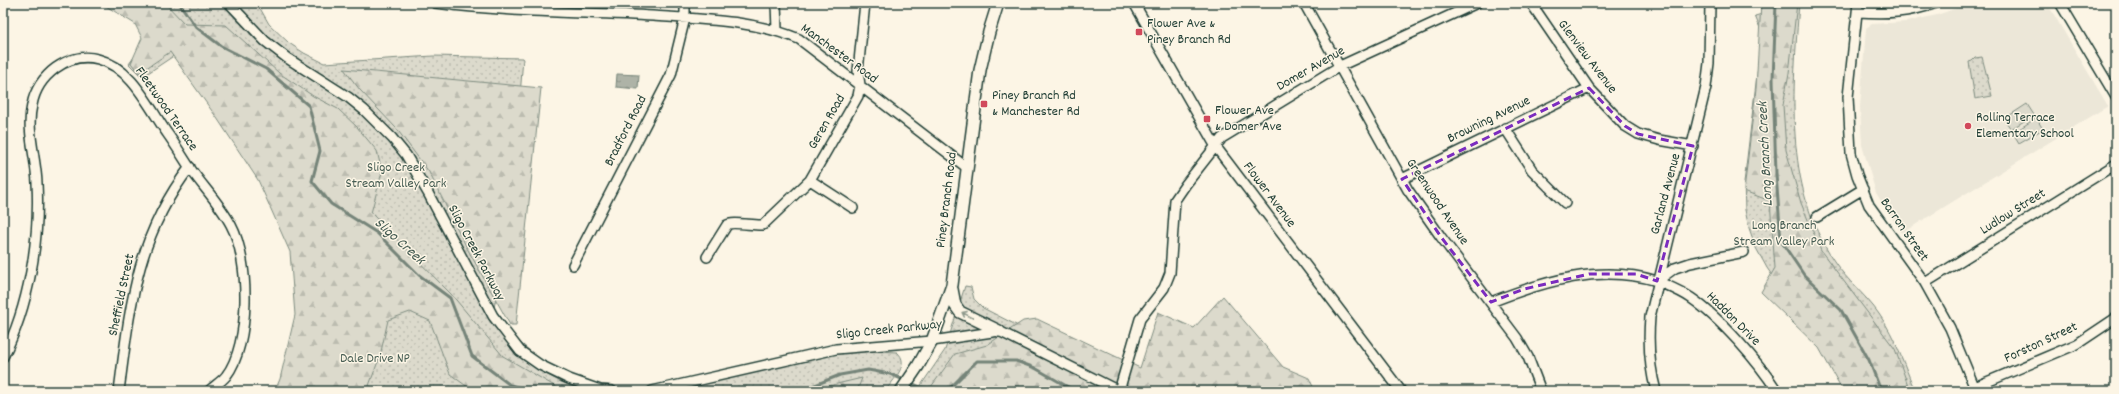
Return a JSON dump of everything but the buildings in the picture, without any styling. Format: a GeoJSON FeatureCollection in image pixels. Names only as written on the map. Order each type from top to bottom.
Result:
{"type":"FeatureCollection","features":[{"type":"Feature","properties":{"kind":"main road","name":"Piney Branch Road"},"geometry":{"type":"LineString","coordinates":[[900,391],[918,366],[932,340],[952,285],[966,167],[980,70],[998,3]]}},
{"type":"Feature","properties":{"kind":"main road"},"geometry":{"type":"LineString","coordinates":[[952,285],[955,305],[960,312],[999,331]]}},
{"type":"Feature","properties":{"kind":"street","name":"Sligo Creek Parkway"},"geometry":{"type":"LineString","coordinates":[[229,3],[265,41],[287,58],[348,97],[364,110],[392,138],[406,155],[428,193],[493,316],[520,351],[540,366],[569,379],[600,390],[612,391]]}},
{"type":"Feature","properties":{"kind":"street","name":"Manchester Road"},"geometry":{"type":"LineString","coordinates":[[435,3],[685,18],[760,26],[776,30],[799,39],[966,167]]}},
{"type":"Feature","properties":{"kind":"street","name":"Bradford Road"},"geometry":{"type":"LineString","coordinates":[[573,265],[671,75],[685,18],[685,3]]}},
{"type":"Feature","properties":{"kind":"street"},"geometry":{"type":"LineString","coordinates":[[776,3],[776,30]]}},
{"type":"Feature","properties":{"kind":"street","name":"Geren Road"},"geometry":{"type":"LineString","coordinates":[[706,257],[727,225],[732,222],[748,226],[763,225],[810,180],[858,96],[860,85],[858,71],[865,3]]}},
{"type":"Feature","properties":{"kind":"street","name":"Flower Avenue"},"geometry":{"type":"LineString","coordinates":[[1134,3],[1216,147],[1401,391]]}},
{"type":"Feature","properties":{"kind":"street","name":"Greenwood Avenue"},"geometry":{"type":"LineString","coordinates":[[1304,3],[1402,179],[1441,237],[1491,302],[1528,357],[1541,391]]}},
{"type":"Feature","properties":{"kind":"street","name":"Domer Avenue"},"geometry":{"type":"LineString","coordinates":[[1119,391],[1140,319],[1164,288],[1170,273],[1175,200],[1190,178],[1222,138],[1340,66],[1477,3]]}},
{"type":"Feature","properties":{"kind":"street","name":"Glenview Avenue"},"geometry":{"type":"LineString","coordinates":[[1531,3],[1589,88],[1625,126],[1638,134],[1659,140],[1693,146]]}},
{"type":"Feature","properties":{"kind":"street","name":"Garland Avenue"},"geometry":{"type":"LineString","coordinates":[[1656,391],[1651,373],[1648,339],[1650,317],[1657,281],[1693,146],[1709,63],[1710,3]]}},
{"type":"Feature","properties":{"kind":"street"},"geometry":{"type":"LineString","coordinates":[[1858,7],[1889,14],[1917,10],[1936,3]]}},
{"type":"Feature","properties":{"kind":"street"},"geometry":{"type":"LineString","coordinates":[[2060,3],[2116,97]]}},
{"type":"Feature","properties":{"kind":"street","name":"Barron Street"},"geometry":{"type":"LineString","coordinates":[[1858,7],[1848,97],[1848,120],[1851,153],[1868,205],[1925,283],[1950,328],[1976,389]]}},
{"type":"Feature","properties":{"kind":"street","name":"Fleetwood Terrace"},"geometry":{"type":"LineString","coordinates":[[3,357],[25,297],[33,261],[38,214],[37,181],[30,128],[32,105],[36,92],[46,75],[61,64],[77,58],[97,58],[117,66],[138,91],[190,167],[221,208],[232,226],[240,246],[246,277],[243,323],[235,359],[226,376],[209,391]]}},
{"type":"Feature","properties":{"kind":"street","name":"Browning Avenue"},"geometry":{"type":"LineString","coordinates":[[1402,179],[1589,88]]}},
{"type":"Feature","properties":{"kind":"street"},"geometry":{"type":"LineString","coordinates":[[1505,128],[1532,170],[1565,203]]}},
{"type":"Feature","properties":{"kind":"street","name":"Ludlow Street"},"geometry":{"type":"LineString","coordinates":[[1925,283],[2116,164]]}},
{"type":"Feature","properties":{"kind":"street","name":"Sheffield Street"},"geometry":{"type":"LineString","coordinates":[[119,391],[129,317],[138,269],[164,204],[190,167]]}},
{"type":"Feature","properties":{"kind":"street"},"geometry":{"type":"LineString","coordinates":[[810,180],[853,208]]}},
{"type":"Feature","properties":{"kind":"street"},"geometry":{"type":"LineString","coordinates":[[1817,217],[1863,189]]}},
{"type":"Feature","properties":{"kind":"street"},"geometry":{"type":"LineString","coordinates":[[1657,281],[1675,268],[1690,263],[1744,252]]}},
{"type":"Feature","properties":{"kind":"street","name":"Haddon Drive"},"geometry":{"type":"LineString","coordinates":[[1491,302],[1524,289],[1589,274],[1636,274],[1657,281],[1690,297],[1706,309],[1736,340],[1769,378],[1777,391]]}},
{"type":"Feature","properties":{"kind":"street","name":"Forston Street"},"geometry":{"type":"LineString","coordinates":[[1976,389],[2077,344],[2116,318]]}},
{"type":"Feature","properties":{"kind":"street","name":"Sligo Creek Parkway"},"geometry":{"type":"LineString","coordinates":[[652,391],[836,349],[932,340],[999,331]]}},
{"type":"Feature","properties":{"kind":"street"},"geometry":{"type":"LineString","coordinates":[[999,331],[1119,391]]}},
{"type":"Feature","properties":{"kind":"highlighted area"},"geometry":{"type":"Polygon","coordinates":[[[1589,88],[1625,126],[1638,134],[1693,146],[1657,281],[1636,274],[1589,274],[1524,289],[1491,302],[1441,237],[1402,179],[1589,88]]]}},
{"type":"Feature","properties":{"kind":"shaded area","name":"Rolling Terrace Elementary School"},"geometry":{"type":"Polygon","coordinates":[[[1971,3],[2047,3],[2108,106],[1902,233],[1876,193],[1862,145],[1860,107],[1866,28],[1872,24],[1906,22],[1937,15],[1971,3]]]}},
{"type":"Feature","properties":{"kind":"green space","name":"Dale Drive NP"},"geometry":{"type":"Polygon","coordinates":[[[101,3],[165,3],[185,24],[226,25],[279,73],[313,96],[338,109],[357,127],[377,151],[382,172],[371,213],[451,294],[503,356],[563,391],[473,391],[450,374],[430,321],[410,312],[388,320],[380,356],[367,391],[275,391],[280,379],[295,315],[290,252],[258,180],[217,118],[170,52],[139,73],[131,63],[142,38],[135,24],[101,3]]]}},
{"type":"Feature","properties":{"kind":"green space","name":"Sligo Creek Stream Valley Park"},"geometry":{"type":"Polygon","coordinates":[[[134,3],[257,3],[269,24],[289,43],[304,53],[324,63],[433,56],[523,58],[510,222],[494,308],[516,339],[537,357],[542,372],[561,382],[586,391],[293,391],[298,340],[291,230],[181,51],[142,77],[129,64],[160,21],[134,3]]]}},
{"type":"Feature","properties":{"kind":"green space","name":"Long Branch Stream Valley Park"},"geometry":{"type":"Polygon","coordinates":[[[1761,3],[1797,3],[1789,73],[1783,105],[1786,150],[1801,203],[1821,251],[1895,349],[1910,391],[1843,391],[1819,348],[1761,292],[1775,268],[1770,201],[1744,191],[1756,88],[1761,3]]]}},
{"type":"Feature","properties":{"kind":"green space","name":"Long Branch Stream Valley Park"},"geometry":{"type":"Polygon","coordinates":[[[1769,3],[1799,3],[1795,69],[1795,136],[1799,169],[1806,201],[1818,232],[1834,261],[1874,307],[1885,323],[1915,391],[1851,391],[1767,268],[1756,248],[1745,210],[1744,183],[1762,33],[1755,16],[1769,12],[1769,3]]]}},
{"type":"Feature","properties":{"kind":"green space"},"geometry":{"type":"Polygon","coordinates":[[[1982,57],[1992,96],[1975,99],[1969,62],[1975,58],[1982,57]]]}},
{"type":"Feature","properties":{"kind":"green space"},"geometry":{"type":"Polygon","coordinates":[[[344,69],[541,88],[516,325],[510,325],[468,250],[429,172],[396,128],[360,90],[344,69]]]}},
{"type":"Feature","properties":{"kind":"green space"},"geometry":{"type":"Polygon","coordinates":[[[2027,104],[2034,115],[2011,129],[2004,119],[2027,104]]]}},
{"type":"Feature","properties":{"kind":"green space"},"geometry":{"type":"Polygon","coordinates":[[[2036,118],[2043,129],[2019,143],[2013,133],[2036,118]]]}},
{"type":"Feature","properties":{"kind":"green space"},"geometry":{"type":"Polygon","coordinates":[[[965,286],[971,287],[974,299],[983,308],[1145,391],[917,391],[945,350],[965,286]]]}},
{"type":"Feature","properties":{"kind":"green space"},"geometry":{"type":"Polygon","coordinates":[[[1223,296],[1283,367],[1309,378],[1315,391],[928,391],[955,354],[987,345],[1023,321],[1037,319],[1140,368],[1158,312],[1194,328],[1223,296]]]}},
{"type":"Feature","properties":{"kind":"green space"},"geometry":{"type":"Polygon","coordinates":[[[853,350],[897,352],[901,357],[902,362],[899,372],[885,391],[673,391],[807,358],[853,350]]]}},
{"type":"Feature","properties":{"kind":"green space"},"geometry":{"type":"Polygon","coordinates":[[[862,378],[857,391],[814,391],[820,388],[862,378]]]}},
{"type":"Feature","properties":{"kind":"water"},"geometry":{"type":"Polygon","coordinates":[[[617,74],[639,75],[638,89],[616,87],[617,74]]]}},
{"type":"Feature","properties":{"kind":"waterway","name":"Sligo Creek"},"geometry":{"type":"LineString","coordinates":[[179,3],[196,27],[221,46],[266,69],[309,106],[320,151],[312,181],[331,204],[377,233],[419,275],[450,298],[472,356],[510,385],[532,391]]}},
{"type":"Feature","properties":{"kind":"waterway","name":"Long Branch Creek"},"geometry":{"type":"LineString","coordinates":[[1776,3],[1773,79],[1776,174],[1781,241],[1804,275],[1841,310],[1869,360],[1881,391]]}},
{"type":"Feature","properties":{"kind":"waterway","name":"Sligo Creek"},"geometry":{"type":"LineString","coordinates":[[810,391],[810,387],[840,375],[868,370],[890,374],[920,387],[949,389],[977,361],[1016,361],[1035,368],[1075,391]]}},
{"type":"Feature","properties":{"kind":"place","name":"Flower Ave & Piney Branch Rd"},"geometry":{"type":"Point","coordinates":[1139,32]}},
{"type":"Feature","properties":{"kind":"place","name":"Piney Branch Rd & Manchester Rd"},"geometry":{"type":"Point","coordinates":[984,104]}},
{"type":"Feature","properties":{"kind":"place","name":"Flower Ave & Domer Ave"},"geometry":{"type":"Point","coordinates":[1207,119]}},
{"type":"Feature","properties":{"kind":"place","name":"Rolling Terrace Elementary School"},"geometry":{"type":"Point","coordinates":[1968,126]}}]}
